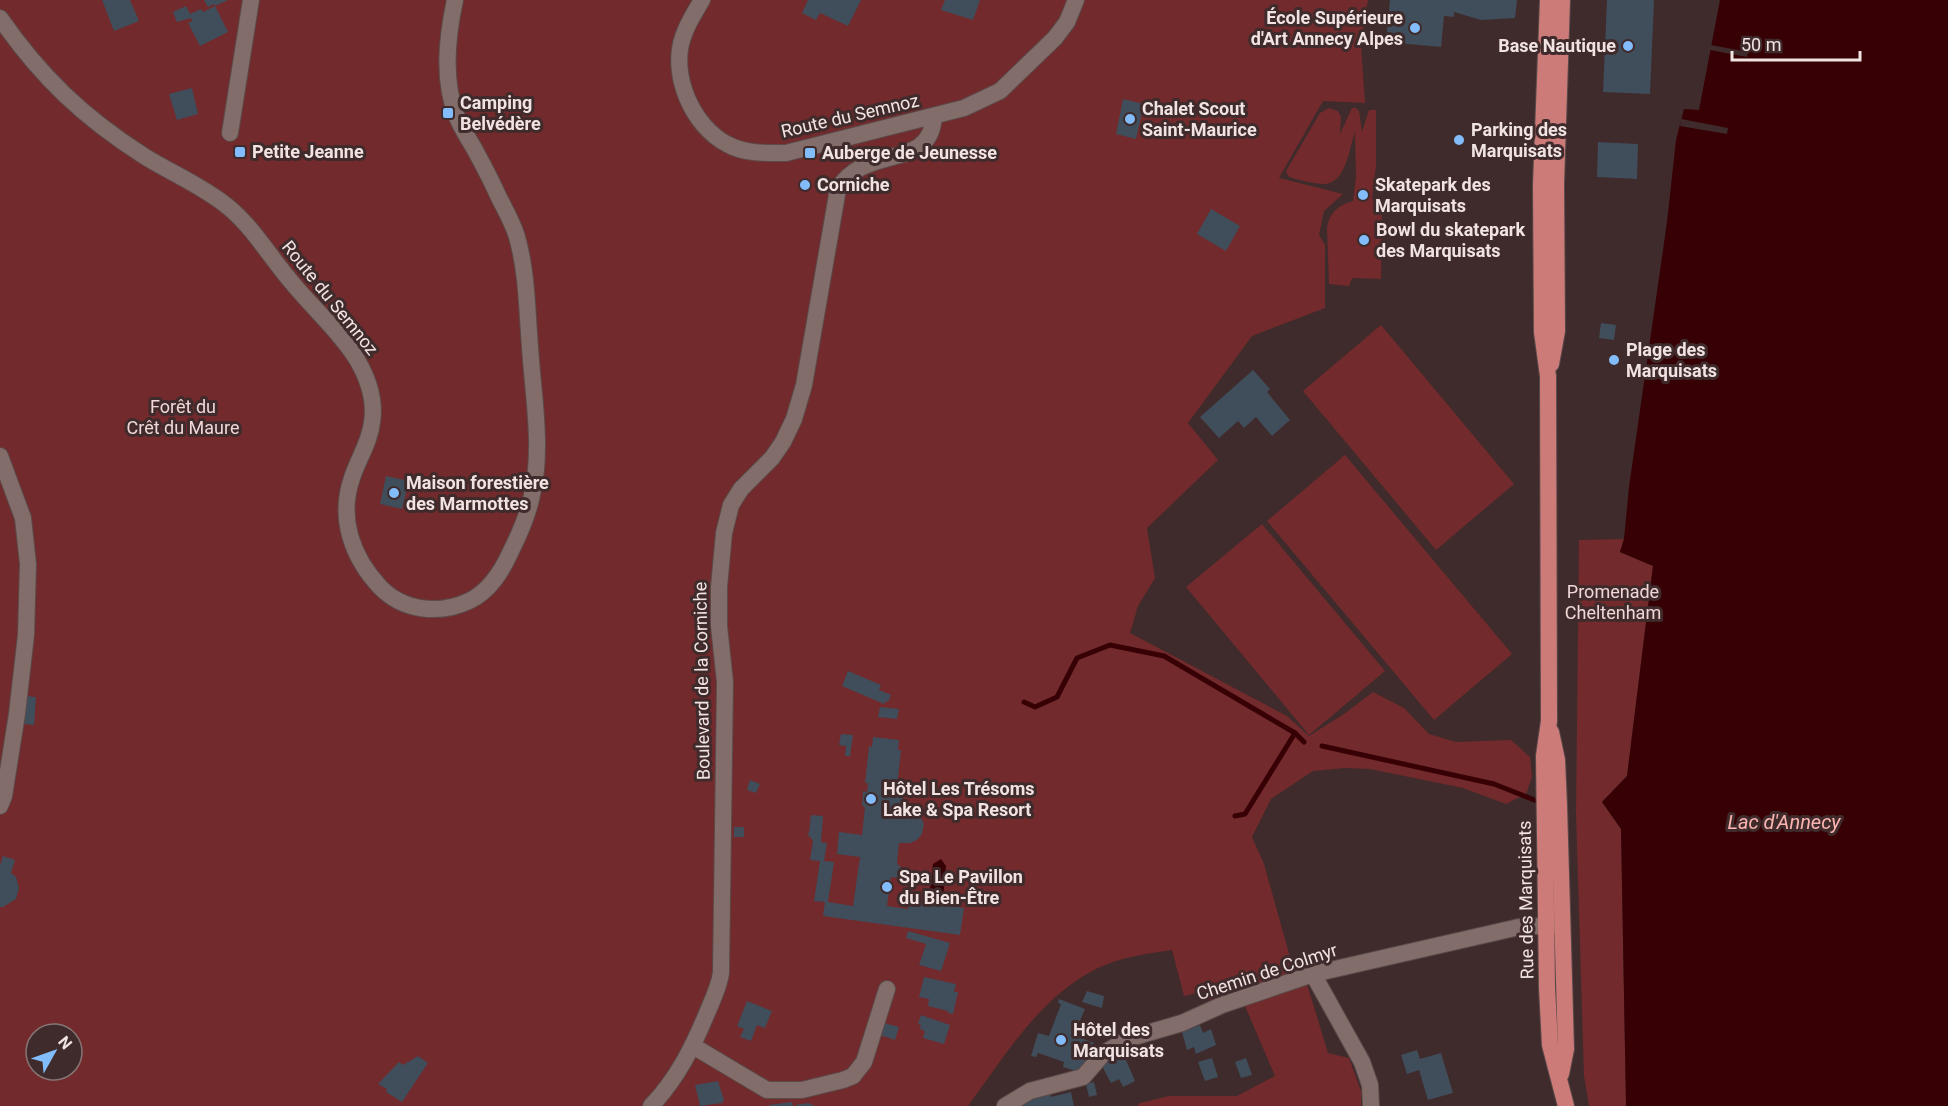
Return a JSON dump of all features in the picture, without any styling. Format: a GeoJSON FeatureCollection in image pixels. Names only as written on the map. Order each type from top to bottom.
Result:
{"type":"FeatureCollection","features":[{"type":"Feature","properties":{"kind":"main road"},"geometry":{"type":"LineString","coordinates":[[230,133],[251,0]]}},
{"type":"Feature","properties":{"kind":"main road","name":"Route du Semnoz"},"geometry":{"type":"LineString","coordinates":[[0,18],[41,71],[68,100],[91,120],[148,158],[192,182],[240,217],[286,276],[351,350],[363,370],[368,385],[372,400],[372,422],[365,448],[352,477],[346,501],[350,537],[360,559],[383,590],[409,607],[439,609],[471,600],[483,592],[506,564],[523,526],[531,499],[537,458],[525,272],[516,234],[480,159],[458,120],[451,100],[447,70],[448,31],[455,0]]}},
{"type":"Feature","properties":{"kind":"main road","name":"Route du Semnoz"},"geometry":{"type":"LineString","coordinates":[[702,0],[683,37],[679,54],[683,87],[700,122],[713,136],[728,146],[764,153],[786,153],[934,116]]}},
{"type":"Feature","properties":{"kind":"main road"},"geometry":{"type":"LineString","coordinates":[[934,116],[964,108],[1000,91],[1055,38],[1067,22],[1076,0]]}},
{"type":"Feature","properties":{"kind":"main road","name":"Rue des Marquisats"},"geometry":{"type":"LineString","coordinates":[[1548,0],[1541,185],[1542,332],[1548,376],[1549,721],[1544,756],[1554,926],[1566,1049],[1560,1078],[1566,1106]]}},
{"type":"Feature","properties":{"kind":"main road","name":"Rue des Marquisats"},"geometry":{"type":"LineString","coordinates":[[1548,376],[1557,331],[1556,184],[1562,0]]}},
{"type":"Feature","properties":{"kind":"main road","name":"Boulevard de la Corniche"},"geometry":{"type":"LineString","coordinates":[[651,1106],[673,1080],[693,1046],[719,986],[721,973],[725,682],[718,626],[724,533],[731,505],[741,489],[772,458],[794,419],[804,385],[838,189],[844,178],[854,170],[870,162],[912,152],[922,145],[929,137],[934,116]]}},
{"type":"Feature","properties":{"kind":"main road"},"geometry":{"type":"LineString","coordinates":[[0,456],[23,518],[28,564],[26,635],[11,750],[4,796],[0,806]]}},
{"type":"Feature","properties":{"kind":"main road","name":"Chemin de Colmyr"},"geometry":{"type":"LineString","coordinates":[[1005,1106],[1030,1091],[1083,1077],[1103,1054],[1127,1039],[1182,1023],[1222,1005],[1313,974],[1520,927],[1554,926]]}},
{"type":"Feature","properties":{"kind":"main road"},"geometry":{"type":"LineString","coordinates":[[1313,974],[1362,1062],[1370,1085],[1371,1106]]}},
{"type":"Feature","properties":{"kind":"main road"},"geometry":{"type":"LineString","coordinates":[[693,1046],[767,1090],[802,1090],[843,1080],[853,1076],[864,1062],[887,989]]}},
{"type":"Feature","properties":{"kind":"green space","name":"Forêt du Crêt du Maure"},"geometry":{"type":"Polygon","coordinates":[[[0,0],[1368,0],[1361,45],[1365,103],[1323,101],[1279,178],[1343,194],[1324,211],[1319,235],[1325,245],[1325,308],[1252,336],[1188,423],[1218,460],[1147,528],[1155,578],[1138,606],[1130,633],[1287,716],[1309,736],[1373,692],[1404,708],[1429,734],[1456,742],[1511,740],[1530,757],[1532,777],[1526,794],[1506,804],[1463,788],[1370,769],[1345,768],[1313,771],[1271,799],[1252,837],[1264,864],[1295,975],[1307,984],[1328,1053],[1349,1058],[1361,1091],[1361,1106],[1137,1106],[1140,1103],[1169,1096],[1237,1096],[1275,1076],[1239,992],[1210,1001],[1205,991],[1184,996],[1172,950],[1133,957],[1096,969],[1057,995],[1024,1030],[968,1106],[0,1106],[0,0]]]}},
{"type":"Feature","properties":{"kind":"green space","name":"Skatepark des Marquisats"},"geometry":{"type":"Polygon","coordinates":[[[1329,108],[1338,111],[1341,117],[1340,134],[1352,108],[1359,111],[1362,132],[1369,110],[1376,110],[1376,166],[1372,198],[1382,207],[1381,279],[1352,278],[1349,286],[1329,284],[1327,228],[1335,210],[1353,201],[1356,177],[1355,132],[1346,164],[1342,172],[1330,183],[1317,184],[1292,178],[1286,171],[1320,113],[1329,108]]]}},
{"type":"Feature","properties":{"kind":"green space"},"geometry":{"type":"Polygon","coordinates":[[[1381,325],[1514,484],[1436,550],[1303,391],[1381,325]]]}},
{"type":"Feature","properties":{"kind":"green space"},"geometry":{"type":"Polygon","coordinates":[[[1345,455],[1512,654],[1434,720],[1267,521],[1345,455]]]}},
{"type":"Feature","properties":{"kind":"green space"},"geometry":{"type":"Polygon","coordinates":[[[1262,524],[1385,671],[1309,735],[1186,587],[1262,524]]]}},
{"type":"Feature","properties":{"kind":"green space","name":"Promenade Cheltenham"},"geometry":{"type":"Polygon","coordinates":[[[1624,539],[1620,552],[1653,566],[1627,776],[1602,802],[1621,829],[1626,1106],[1589,1106],[1584,1076],[1576,814],[1579,540],[1624,539]]]}},
{"type":"Feature","properties":{"kind":"water","name":"Lac d'Annecy"},"geometry":{"type":"Polygon","coordinates":[[[1720,0],[1948,0],[1948,1106],[1626,1106],[1621,829],[1602,802],[1627,776],[1653,566],[1620,552],[1624,539],[1676,140],[1684,109],[1699,110],[1720,0]]]}},
{"type":"Feature","properties":{"kind":"water"},"geometry":{"type":"Polygon","coordinates":[[[941,859],[946,866],[943,899],[929,897],[933,864],[941,859]]]}},
{"type":"Feature","properties":{"kind":"pier"},"geometry":{"type":"Polygon","coordinates":[[[1711,45],[1748,52],[1747,57],[1710,50],[1711,45]]]}},
{"type":"Feature","properties":{"kind":"pier"},"geometry":{"type":"Polygon","coordinates":[[[1681,119],[1728,128],[1727,134],[1680,126],[1681,119]]]}},
{"type":"Feature","properties":{"kind":"building"},"geometry":{"type":"Polygon","coordinates":[[[102,0],[130,0],[139,21],[114,31],[102,0]]]}},
{"type":"Feature","properties":{"kind":"building"},"geometry":{"type":"Polygon","coordinates":[[[204,0],[228,0],[208,7],[204,0]]]}},
{"type":"Feature","properties":{"kind":"building"},"geometry":{"type":"Polygon","coordinates":[[[808,0],[861,0],[848,26],[820,13],[816,20],[802,13],[808,0]]]}},
{"type":"Feature","properties":{"kind":"building"},"geometry":{"type":"Polygon","coordinates":[[[945,0],[980,0],[973,20],[941,10],[945,0]]]}},
{"type":"Feature","properties":{"kind":"building","name":"École Supérieure d'Art Annecy Alpes"},"geometry":{"type":"Polygon","coordinates":[[[1390,0],[1517,0],[1515,18],[1481,20],[1454,12],[1454,17],[1444,16],[1441,47],[1386,42],[1390,0]]]}},
{"type":"Feature","properties":{"kind":"building","name":"Base Nautique"},"geometry":{"type":"Polygon","coordinates":[[[1607,0],[1654,0],[1650,94],[1603,92],[1607,0]]]}},
{"type":"Feature","properties":{"kind":"building"},"geometry":{"type":"Polygon","coordinates":[[[186,6],[190,14],[201,9],[203,12],[215,6],[228,32],[200,46],[188,23],[192,21],[191,18],[177,22],[173,12],[186,6]]]}},
{"type":"Feature","properties":{"kind":"building"},"geometry":{"type":"Polygon","coordinates":[[[192,88],[198,114],[177,120],[169,94],[192,88]]]}},
{"type":"Feature","properties":{"kind":"building","name":"Chalet Scout Saint-Maurice"},"geometry":{"type":"Polygon","coordinates":[[[1123,99],[1144,104],[1136,139],[1116,134],[1123,99]]]}},
{"type":"Feature","properties":{"kind":"building"},"geometry":{"type":"Polygon","coordinates":[[[1598,142],[1638,144],[1637,179],[1597,177],[1598,142]]]}},
{"type":"Feature","properties":{"kind":"building","name":"Corniche"},"geometry":{"type":"Polygon","coordinates":[[[809,179],[811,189],[801,191],[799,181],[809,179]]]}},
{"type":"Feature","properties":{"kind":"building"},"geometry":{"type":"Polygon","coordinates":[[[1211,209],[1240,226],[1226,251],[1197,234],[1211,209]]]}},
{"type":"Feature","properties":{"kind":"building"},"geometry":{"type":"Polygon","coordinates":[[[1601,323],[1616,325],[1614,340],[1599,338],[1601,323]]]}},
{"type":"Feature","properties":{"kind":"building"},"geometry":{"type":"Polygon","coordinates":[[[1253,370],[1270,389],[1267,392],[1290,420],[1272,436],[1256,417],[1244,428],[1238,421],[1219,438],[1200,417],[1253,370]]]}},
{"type":"Feature","properties":{"kind":"building","name":"Maison forestière des Marmottes"},"geometry":{"type":"Polygon","coordinates":[[[386,476],[409,481],[402,509],[380,504],[386,476]]]}},
{"type":"Feature","properties":{"kind":"building"},"geometry":{"type":"Polygon","coordinates":[[[848,671],[881,685],[879,690],[891,695],[888,702],[884,704],[842,686],[848,671]]]}},
{"type":"Feature","properties":{"kind":"building"},"geometry":{"type":"Polygon","coordinates":[[[26,696],[36,697],[34,725],[24,724],[26,696]]]}},
{"type":"Feature","properties":{"kind":"building"},"geometry":{"type":"Polygon","coordinates":[[[880,707],[899,709],[897,719],[878,717],[880,707]]]}},
{"type":"Feature","properties":{"kind":"building"},"geometry":{"type":"Polygon","coordinates":[[[841,734],[853,735],[850,756],[845,756],[846,746],[839,745],[841,734]]]}},
{"type":"Feature","properties":{"kind":"building"},"geometry":{"type":"Polygon","coordinates":[[[873,737],[899,740],[898,750],[901,750],[897,787],[893,787],[893,795],[901,796],[904,800],[903,807],[918,811],[924,824],[922,834],[917,840],[910,843],[899,843],[897,864],[903,872],[898,878],[891,877],[887,906],[908,909],[910,900],[964,908],[960,935],[823,916],[825,902],[814,901],[820,861],[810,860],[813,841],[807,833],[809,833],[811,815],[823,816],[821,842],[827,843],[824,861],[834,862],[828,902],[853,906],[860,857],[837,854],[839,832],[862,835],[865,807],[862,806],[863,791],[867,792],[868,783],[865,783],[869,746],[872,747],[873,737]]]}},
{"type":"Feature","properties":{"kind":"building"},"geometry":{"type":"Polygon","coordinates":[[[750,780],[760,784],[756,793],[747,790],[750,780]]]}},
{"type":"Feature","properties":{"kind":"building"},"geometry":{"type":"Polygon","coordinates":[[[734,827],[744,827],[744,837],[734,837],[734,827]]]}},
{"type":"Feature","properties":{"kind":"building"},"geometry":{"type":"Polygon","coordinates":[[[3,856],[15,860],[11,873],[16,877],[19,888],[16,899],[0,907],[0,865],[3,856]]]}},
{"type":"Feature","properties":{"kind":"building"},"geometry":{"type":"Polygon","coordinates":[[[908,931],[950,943],[941,971],[919,965],[926,944],[906,938],[908,931]]]}},
{"type":"Feature","properties":{"kind":"building"},"geometry":{"type":"Polygon","coordinates":[[[1310,960],[1310,966],[1300,967],[1299,961],[1310,960]]]}},
{"type":"Feature","properties":{"kind":"building"},"geometry":{"type":"Polygon","coordinates":[[[924,977],[956,984],[954,992],[958,992],[953,1014],[928,1006],[929,999],[919,997],[924,977]]]}},
{"type":"Feature","properties":{"kind":"building"},"geometry":{"type":"Polygon","coordinates":[[[1087,991],[1104,996],[1102,1008],[1082,1002],[1087,991]]]}},
{"type":"Feature","properties":{"kind":"building","name":"Hôtel des Marquisats"},"geometry":{"type":"Polygon","coordinates":[[[1059,999],[1085,1009],[1074,1035],[1094,1043],[1082,1073],[1063,1067],[1064,1062],[1038,1053],[1036,1057],[1031,1056],[1038,1033],[1049,1036],[1061,1004],[1058,1003],[1059,999]]]}},
{"type":"Feature","properties":{"kind":"building"},"geometry":{"type":"Polygon","coordinates":[[[747,1001],[772,1011],[765,1028],[757,1025],[751,1041],[740,1037],[744,1029],[737,1026],[747,1001]]]}},
{"type":"Feature","properties":{"kind":"building"},"geometry":{"type":"Polygon","coordinates":[[[921,1015],[950,1025],[944,1044],[923,1038],[925,1031],[920,1029],[921,1025],[918,1024],[921,1015]]]}},
{"type":"Feature","properties":{"kind":"building"},"geometry":{"type":"Polygon","coordinates":[[[884,1023],[899,1027],[895,1040],[880,1035],[884,1023]]]}},
{"type":"Feature","properties":{"kind":"building"},"geometry":{"type":"Polygon","coordinates":[[[1200,1025],[1203,1033],[1211,1029],[1216,1045],[1196,1054],[1194,1047],[1187,1050],[1182,1032],[1200,1025]]]}},
{"type":"Feature","properties":{"kind":"building"},"geometry":{"type":"Polygon","coordinates":[[[1417,1050],[1420,1059],[1441,1053],[1453,1093],[1428,1100],[1419,1070],[1407,1074],[1401,1055],[1417,1050]]]}},
{"type":"Feature","properties":{"kind":"building"},"geometry":{"type":"Polygon","coordinates":[[[1123,1053],[1135,1081],[1123,1087],[1119,1079],[1111,1083],[1101,1064],[1123,1053]]]}},
{"type":"Feature","properties":{"kind":"building"},"geometry":{"type":"Polygon","coordinates":[[[418,1056],[428,1063],[402,1102],[378,1084],[399,1062],[403,1065],[418,1056]]]}},
{"type":"Feature","properties":{"kind":"building"},"geometry":{"type":"Polygon","coordinates":[[[1212,1058],[1218,1077],[1205,1081],[1198,1062],[1212,1058]]]}},
{"type":"Feature","properties":{"kind":"building"},"geometry":{"type":"Polygon","coordinates":[[[1246,1058],[1252,1075],[1241,1078],[1235,1062],[1246,1058]]]}},
{"type":"Feature","properties":{"kind":"building"},"geometry":{"type":"Polygon","coordinates":[[[718,1081],[724,1100],[722,1103],[700,1106],[695,1085],[718,1081]]]}},
{"type":"Feature","properties":{"kind":"building"},"geometry":{"type":"Polygon","coordinates":[[[1094,1082],[1097,1095],[1089,1097],[1086,1084],[1094,1082]]]}},
{"type":"Feature","properties":{"kind":"building"},"geometry":{"type":"Polygon","coordinates":[[[1049,1089],[1051,1097],[1071,1092],[1074,1106],[1010,1106],[1049,1089]]]}},
{"type":"Feature","properties":{"kind":"building"},"geometry":{"type":"Polygon","coordinates":[[[792,1102],[793,1106],[769,1106],[769,1105],[792,1102]]]}},
{"type":"Feature","properties":{"kind":"building"},"geometry":{"type":"Polygon","coordinates":[[[808,1103],[815,1106],[796,1106],[796,1105],[808,1103]]]}},
{"type":"Feature","properties":{"kind":"waterway"},"geometry":{"type":"LineString","coordinates":[[1024,702],[1035,707],[1057,697],[1077,658],[1110,645],[1164,656],[1295,733],[1304,742]]}},
{"type":"Feature","properties":{"kind":"waterway"},"geometry":{"type":"LineString","coordinates":[[1235,816],[1245,814],[1295,733]]}},
{"type":"Feature","properties":{"kind":"waterway"},"geometry":{"type":"LineString","coordinates":[[1322,746],[1494,784],[1537,801]]}},
{"type":"Feature","properties":{"kind":"place","name":"École Supérieure d'Art Annecy Alpes"},"geometry":{"type":"Point","coordinates":[1415,28]}},
{"type":"Feature","properties":{"kind":"place","name":"Base Nautique"},"geometry":{"type":"Point","coordinates":[1628,46]}},
{"type":"Feature","properties":{"kind":"place","name":"Camping Belvédère"},"geometry":{"type":"Point","coordinates":[448,113]}},
{"type":"Feature","properties":{"kind":"place","name":"Chalet Scout Saint-Maurice"},"geometry":{"type":"Point","coordinates":[1130,119]}},
{"type":"Feature","properties":{"kind":"place","name":"Parking des Marquisats"},"geometry":{"type":"Point","coordinates":[1459,140]}},
{"type":"Feature","properties":{"kind":"place","name":"Petite Jeanne"},"geometry":{"type":"Point","coordinates":[240,152]}},
{"type":"Feature","properties":{"kind":"place","name":"Auberge de Jeunesse"},"geometry":{"type":"Point","coordinates":[810,153]}},
{"type":"Feature","properties":{"kind":"place","name":"Corniche"},"geometry":{"type":"Point","coordinates":[805,185]}},
{"type":"Feature","properties":{"kind":"place","name":"Skatepark des Marquisats"},"geometry":{"type":"Point","coordinates":[1363,195]}},
{"type":"Feature","properties":{"kind":"place","name":"Bowl du skatepark des Marquisats"},"geometry":{"type":"Point","coordinates":[1364,240]}},
{"type":"Feature","properties":{"kind":"place","name":"Plage des Marquisats"},"geometry":{"type":"Point","coordinates":[1614,360]}},
{"type":"Feature","properties":{"kind":"place","name":"Maison forestière des Marmottes"},"geometry":{"type":"Point","coordinates":[394,493]}},
{"type":"Feature","properties":{"kind":"place","name":"Hôtel Les Trésoms Lake & Spa Resort"},"geometry":{"type":"Point","coordinates":[871,799]}},
{"type":"Feature","properties":{"kind":"place","name":"Spa Le Pavillon du Bien-Être"},"geometry":{"type":"Point","coordinates":[887,887]}},
{"type":"Feature","properties":{"kind":"place","name":"Hôtel des Marquisats"},"geometry":{"type":"Point","coordinates":[1061,1040]}}]}
